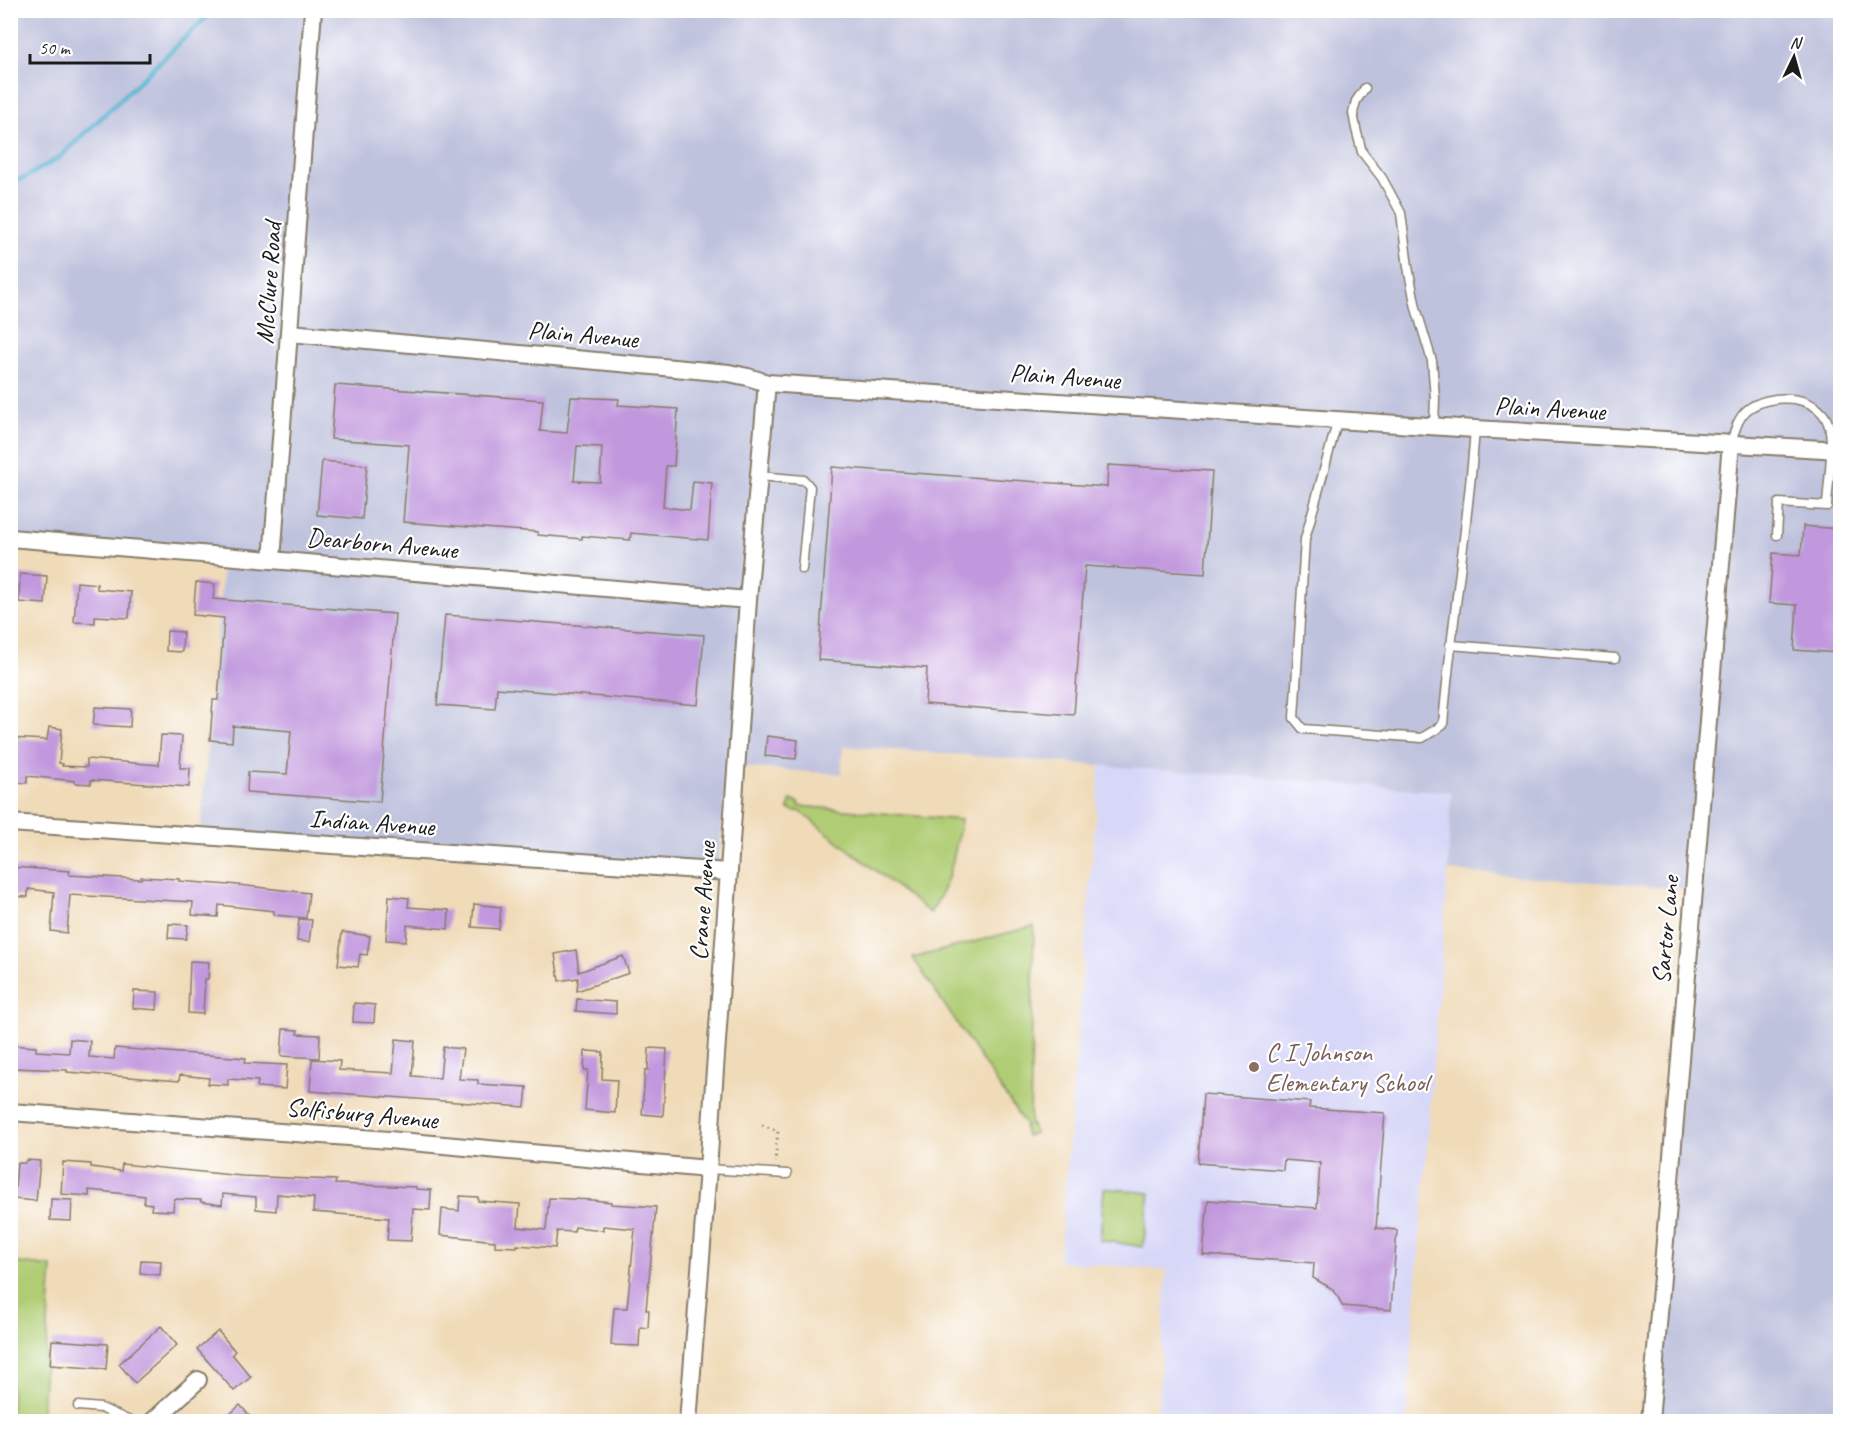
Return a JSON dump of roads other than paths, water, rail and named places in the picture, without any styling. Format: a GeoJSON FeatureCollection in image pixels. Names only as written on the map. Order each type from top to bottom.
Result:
{"type":"FeatureCollection","features":[{"type":"Feature","properties":{"kind":"street","name":"McClure Road"},"geometry":{"type":"LineString","coordinates":[[272,560],[314,10]]}},
{"type":"Feature","properties":{"kind":"street","name":"Plain Avenue"},"geometry":{"type":"LineString","coordinates":[[290,333],[729,373],[767,383],[1475,429],[1835,449]]}},
{"type":"Feature","properties":{"kind":"street","name":"Crane Avenue"},"geometry":{"type":"LineString","coordinates":[[688,1422],[748,600],[767,383]]}},
{"type":"Feature","properties":{"kind":"street","name":"Sartor Lane"},"geometry":{"type":"LineString","coordinates":[[1650,1422],[1731,443]]}},
{"type":"Feature","properties":{"kind":"street","name":"Dearborn Avenue"},"geometry":{"type":"LineString","coordinates":[[10,538],[748,600]]}},
{"type":"Feature","properties":{"kind":"street","name":"Indian Avenue"},"geometry":{"type":"LineString","coordinates":[[10,823],[729,872]]}},
{"type":"Feature","properties":{"kind":"street","name":"Solfisburg Avenue"},"geometry":{"type":"LineString","coordinates":[[10,1112],[388,1140],[708,1169]]}},
{"type":"Feature","properties":{"kind":"street"},"geometry":{"type":"LineString","coordinates":[[152,1422],[198,1380]]}},
{"type":"Feature","properties":{"kind":"lane"},"geometry":{"type":"LineString","coordinates":[[1365,88],[1356,101],[1353,112],[1354,121],[1362,152],[1382,178],[1401,213],[1416,308],[1432,361],[1435,398],[1434,425]]}},
{"type":"Feature","properties":{"kind":"lane"},"geometry":{"type":"LineString","coordinates":[[1731,443],[1738,421],[1748,410],[1764,401],[1784,398],[1804,402],[1818,409],[1827,421],[1835,449],[1827,506],[1779,503],[1777,535]]}},
{"type":"Feature","properties":{"kind":"lane"},"geometry":{"type":"LineString","coordinates":[[1338,419],[1305,539],[1294,718],[1303,729],[1422,738],[1443,725],[1450,645],[1470,502],[1475,429]]}},
{"type":"Feature","properties":{"kind":"lane"},"geometry":{"type":"LineString","coordinates":[[759,476],[804,480],[810,486],[802,569]]}},
{"type":"Feature","properties":{"kind":"lane"},"geometry":{"type":"LineString","coordinates":[[1450,645],[1615,658]]}},
{"type":"Feature","properties":{"kind":"lane"},"geometry":{"type":"LineString","coordinates":[[708,1169],[787,1174]]}},
{"type":"Feature","properties":{"kind":"lane"},"geometry":{"type":"LineString","coordinates":[[78,1406],[101,1408],[132,1422]]}},
{"type":"Feature","properties":{"kind":"waterway"},"geometry":{"type":"LineString","coordinates":[[10,181],[24,178],[60,157],[214,10]]}},
{"type":"Feature","properties":{"kind":"place","name":"C I Johnson Elementary School"},"geometry":{"type":"Point","coordinates":[1254,1067]}}]}
